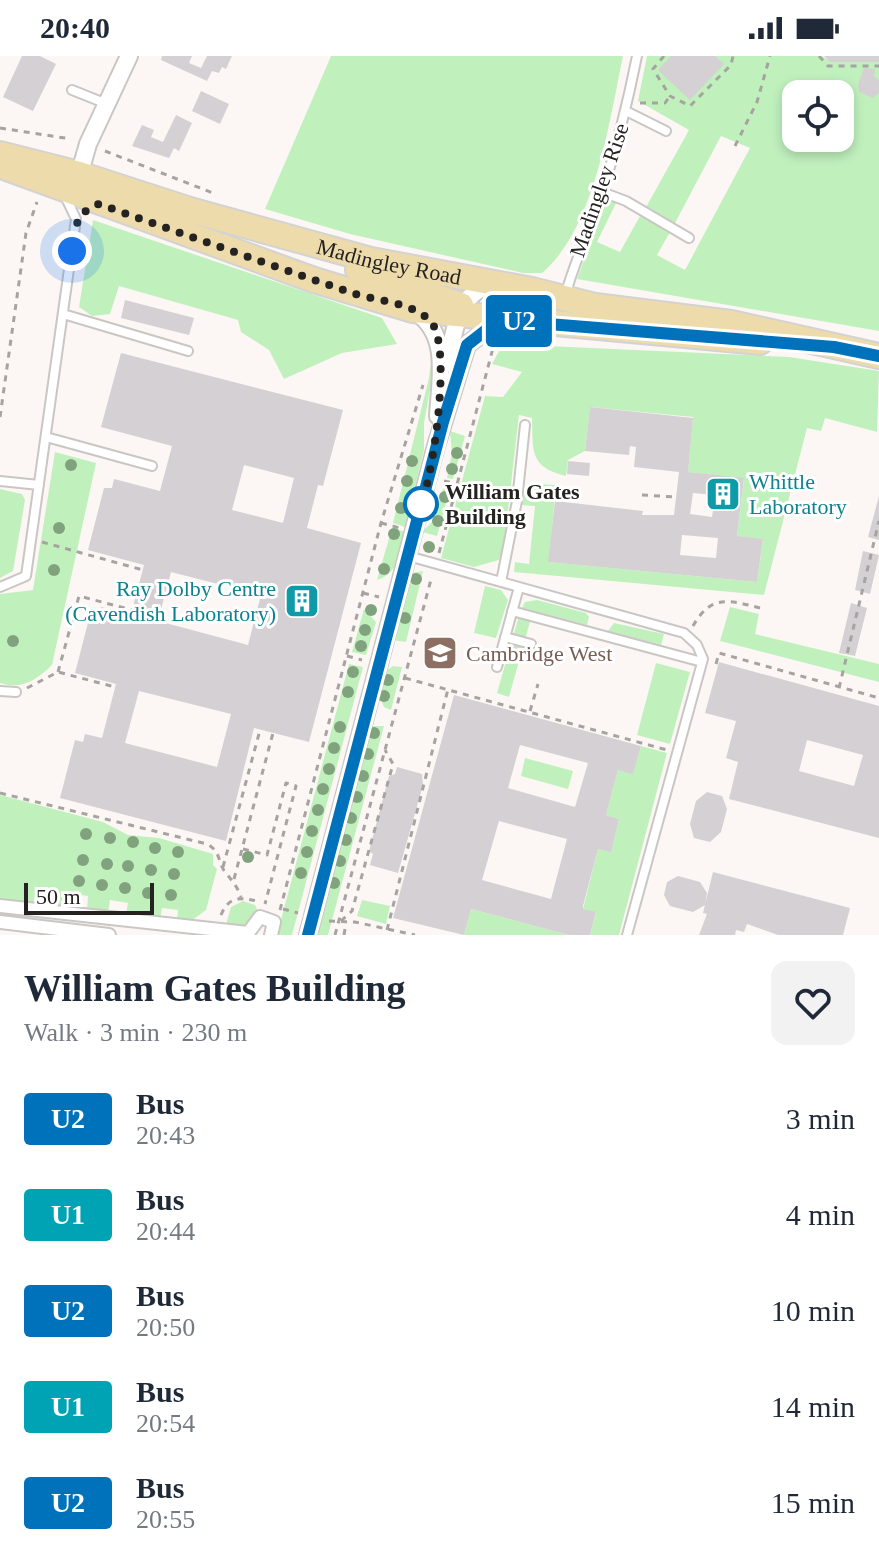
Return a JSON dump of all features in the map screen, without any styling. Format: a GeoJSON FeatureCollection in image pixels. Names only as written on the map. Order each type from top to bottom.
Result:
{"type":"FeatureCollection","features":[{"type":"Feature","properties":{"kind":"main road","name":"Madingley Road"},"geometry":{"type":"LineString","coordinates":[[0,154],[67,192],[190,210],[371,260],[565,297],[595,306],[731,323],[879,356]]}},
{"type":"Feature","properties":{"kind":"main road","name":"Madingley Road"},"geometry":{"type":"LineString","coordinates":[[0,166],[358,295],[413,310],[460,313],[497,330],[560,325],[834,347]]}},
{"type":"Feature","properties":{"kind":"main road"},"geometry":{"type":"LineString","coordinates":[[190,210],[460,313]]}},
{"type":"Feature","properties":{"kind":"street"},"geometry":{"type":"LineString","coordinates":[[67,192],[129,56]]}},
{"type":"Feature","properties":{"kind":"street"},"geometry":{"type":"LineString","coordinates":[[439,391],[460,313],[486,283]]}},
{"type":"Feature","properties":{"kind":"street"},"geometry":{"type":"LineString","coordinates":[[413,310],[432,323],[439,340],[436,446]]}},
{"type":"Feature","properties":{"kind":"street"},"geometry":{"type":"LineString","coordinates":[[308,935],[436,446],[467,345],[460,313]]}},
{"type":"Feature","properties":{"kind":"street"},"geometry":{"type":"LineString","coordinates":[[467,345],[497,330]]}},
{"type":"Feature","properties":{"kind":"street"},"geometry":{"type":"LineString","coordinates":[[0,906],[248,933],[260,917],[274,922],[271,935]]}},
{"type":"Feature","properties":{"kind":"street"},"geometry":{"type":"LineString","coordinates":[[0,922],[109,935]]}},
{"type":"Feature","properties":{"kind":"lane","name":"Madingley Rise"},"geometry":{"type":"LineString","coordinates":[[560,325],[573,265],[602,192],[626,111],[637,56]]}},
{"type":"Feature","properties":{"kind":"lane"},"geometry":{"type":"LineString","coordinates":[[72,90],[107,104]]}},
{"type":"Feature","properties":{"kind":"lane"},"geometry":{"type":"LineString","coordinates":[[626,111],[666,131]]}},
{"type":"Feature","properties":{"kind":"lane"},"geometry":{"type":"LineString","coordinates":[[0,587],[26,576],[63,314],[67,192]]}},
{"type":"Feature","properties":{"kind":"lane"},"geometry":{"type":"LineString","coordinates":[[602,192],[626,201],[689,238]]}},
{"type":"Feature","properties":{"kind":"lane"},"geometry":{"type":"LineString","coordinates":[[63,314],[188,351]]}},
{"type":"Feature","properties":{"kind":"lane"},"geometry":{"type":"LineString","coordinates":[[501,582],[517,501],[525,425]]}},
{"type":"Feature","properties":{"kind":"lane"},"geometry":{"type":"LineString","coordinates":[[46,437],[152,466]]}},
{"type":"Feature","properties":{"kind":"lane"},"geometry":{"type":"LineString","coordinates":[[0,481],[39,485]]}},
{"type":"Feature","properties":{"kind":"lane"},"geometry":{"type":"LineString","coordinates":[[408,556],[688,637],[697,645],[702,662],[627,935]]}},
{"type":"Feature","properties":{"kind":"lane"},"geometry":{"type":"LineString","coordinates":[[497,667],[519,587]]}},
{"type":"Feature","properties":{"kind":"lane"},"geometry":{"type":"LineString","coordinates":[[512,611],[702,662]]}},
{"type":"Feature","properties":{"kind":"lane"},"geometry":{"type":"LineString","coordinates":[[505,637],[531,644]]}},
{"type":"Feature","properties":{"kind":"lane"},"geometry":{"type":"LineString","coordinates":[[502,650],[527,657]]}},
{"type":"Feature","properties":{"kind":"lane"},"geometry":{"type":"LineString","coordinates":[[1,694],[16,692]]}},
{"type":"Feature","properties":{"kind":"path"},"geometry":{"type":"LineString","coordinates":[[664,56],[653,69],[670,96],[690,106],[731,65],[733,56]]}},
{"type":"Feature","properties":{"kind":"path"},"geometry":{"type":"LineString","coordinates":[[735,146],[757,102],[770,56]]}},
{"type":"Feature","properties":{"kind":"path"},"geometry":{"type":"LineString","coordinates":[[819,56],[828,66],[879,68]]}},
{"type":"Feature","properties":{"kind":"path"},"geometry":{"type":"LineString","coordinates":[[628,101],[653,105],[665,103],[670,96]]}},
{"type":"Feature","properties":{"kind":"path"},"geometry":{"type":"LineString","coordinates":[[0,128],[57,135],[88,144],[218,195]]}},
{"type":"Feature","properties":{"kind":"path"},"geometry":{"type":"LineString","coordinates":[[0,417],[26,233],[67,192]]}},
{"type":"Feature","properties":{"kind":"path"},"geometry":{"type":"LineString","coordinates":[[335,935],[497,330]]}},
{"type":"Feature","properties":{"kind":"path"},"geometry":{"type":"LineString","coordinates":[[215,930],[226,904],[241,897],[280,908],[425,372]]}},
{"type":"Feature","properties":{"kind":"path"},"geometry":{"type":"LineString","coordinates":[[428,479],[510,495],[517,501]]}},
{"type":"Feature","properties":{"kind":"path"},"geometry":{"type":"LineString","coordinates":[[642,495],[676,497]]}},
{"type":"Feature","properties":{"kind":"path"},"geometry":{"type":"LineString","coordinates":[[839,688],[879,521]]}},
{"type":"Feature","properties":{"kind":"path"},"geometry":{"type":"LineString","coordinates":[[31,539],[143,570]]}},
{"type":"Feature","properties":{"kind":"path"},"geometry":{"type":"LineString","coordinates":[[16,692],[38,685],[58,672],[79,596],[132,610]]}},
{"type":"Feature","properties":{"kind":"path"},"geometry":{"type":"LineString","coordinates":[[688,637],[702,610],[715,602],[737,602],[760,608]]}},
{"type":"Feature","properties":{"kind":"path"},"geometry":{"type":"LineString","coordinates":[[715,667],[719,653],[879,698]]}},
{"type":"Feature","properties":{"kind":"path"},"geometry":{"type":"LineString","coordinates":[[58,672],[115,687]]}},
{"type":"Feature","properties":{"kind":"path"},"geometry":{"type":"LineString","coordinates":[[405,678],[676,752]]}},
{"type":"Feature","properties":{"kind":"path"},"geometry":{"type":"LineString","coordinates":[[530,712],[538,684]]}},
{"type":"Feature","properties":{"kind":"path"},"geometry":{"type":"LineString","coordinates":[[387,930],[448,689]]}},
{"type":"Feature","properties":{"kind":"path"},"geometry":{"type":"LineString","coordinates":[[223,867],[260,730]]}},
{"type":"Feature","properties":{"kind":"path"},"geometry":{"type":"LineString","coordinates":[[234,879],[273,733]]}},
{"type":"Feature","properties":{"kind":"path"},"geometry":{"type":"LineString","coordinates":[[338,923],[352,911],[393,764],[385,750]]}},
{"type":"Feature","properties":{"kind":"path"},"geometry":{"type":"LineString","coordinates":[[243,849],[267,855],[286,783],[296,786],[265,904]]}},
{"type":"Feature","properties":{"kind":"path"},"geometry":{"type":"LineString","coordinates":[[0,793],[207,844],[215,849],[223,867],[234,879],[241,897]]}},
{"type":"Feature","properties":{"kind":"path"},"geometry":{"type":"LineString","coordinates":[[338,923],[415,935]]}},
{"type":"Feature","properties":{"kind":"path"},"geometry":{"type":"LineString","coordinates":[[344,935],[346,923]]}},
{"type":"Feature","properties":{"kind":"green space"},"geometry":{"type":"Polygon","coordinates":[[[331,56],[623,56],[605,142],[587,202],[560,253],[542,273],[523,273],[350,234],[265,209],[331,56]]]}},
{"type":"Feature","properties":{"kind":"green space"},"geometry":{"type":"Polygon","coordinates":[[[647,56],[822,56],[831,62],[879,62],[879,331],[577,279],[608,195],[618,199],[597,242],[620,252],[640,216],[670,232],[657,255],[685,270],[750,148],[721,136],[674,225],[645,209],[689,130],[638,101],[647,56]]]}},
{"type":"Feature","properties":{"kind":"green space"},"geometry":{"type":"Polygon","coordinates":[[[93,220],[382,318],[397,344],[342,353],[284,379],[269,350],[241,332],[238,320],[119,286],[110,314],[92,316],[79,307],[93,220]]]}},
{"type":"Feature","properties":{"kind":"green space"},"geometry":{"type":"Polygon","coordinates":[[[503,344],[789,357],[879,371],[877,432],[825,418],[821,431],[807,428],[764,595],[514,572],[515,562],[529,564],[535,506],[521,505],[525,490],[539,484],[556,485],[549,562],[757,582],[763,540],[737,536],[744,479],[688,472],[693,417],[590,407],[585,451],[568,460],[566,476],[545,468],[539,462],[533,448],[532,418],[519,415],[504,545],[499,560],[474,567],[441,558],[485,396],[503,397],[522,372],[492,364],[503,344]]]}},
{"type":"Feature","properties":{"kind":"green space"},"geometry":{"type":"Polygon","coordinates":[[[433,347],[436,356],[424,423],[424,450],[405,527],[393,523],[429,378],[433,347]]]}},
{"type":"Feature","properties":{"kind":"green space"},"geometry":{"type":"Polygon","coordinates":[[[450,431],[465,436],[453,479],[447,478],[452,453],[450,431]]]}},
{"type":"Feature","properties":{"kind":"green space"},"geometry":{"type":"Polygon","coordinates":[[[55,452],[96,463],[52,665],[28,682],[8,685],[0,683],[0,594],[33,590],[55,452]]]}},
{"type":"Feature","properties":{"kind":"green space"},"geometry":{"type":"Polygon","coordinates":[[[444,487],[450,489],[437,536],[422,532],[432,522],[444,487]]]}},
{"type":"Feature","properties":{"kind":"green space"},"geometry":{"type":"Polygon","coordinates":[[[0,489],[22,494],[25,500],[13,571],[0,578],[0,489]]]}},
{"type":"Feature","properties":{"kind":"green space"},"geometry":{"type":"Polygon","coordinates":[[[392,528],[406,532],[400,555],[390,572],[377,580],[392,528]]]}},
{"type":"Feature","properties":{"kind":"green space"},"geometry":{"type":"Polygon","coordinates":[[[423,571],[406,642],[392,640],[406,581],[413,573],[423,571]]]}},
{"type":"Feature","properties":{"kind":"green space"},"geometry":{"type":"Polygon","coordinates":[[[485,586],[501,590],[508,600],[496,638],[474,633],[485,586]]]}},
{"type":"Feature","properties":{"kind":"green space"},"geometry":{"type":"Polygon","coordinates":[[[537,600],[586,613],[589,617],[587,625],[533,611],[509,697],[497,693],[520,612],[525,602],[537,600]]]}},
{"type":"Feature","properties":{"kind":"green space"},"geometry":{"type":"Polygon","coordinates":[[[730,607],[759,614],[755,634],[879,664],[879,682],[720,641],[730,607]]]}},
{"type":"Feature","properties":{"kind":"green space"},"geometry":{"type":"Polygon","coordinates":[[[364,609],[376,622],[366,655],[352,652],[364,609]]]}},
{"type":"Feature","properties":{"kind":"green space"},"geometry":{"type":"Polygon","coordinates":[[[614,623],[664,634],[661,645],[608,631],[614,623]]]}},
{"type":"Feature","properties":{"kind":"green space"},"geometry":{"type":"Polygon","coordinates":[[[656,663],[690,672],[670,744],[637,735],[656,663]]]}},
{"type":"Feature","properties":{"kind":"green space"},"geometry":{"type":"Polygon","coordinates":[[[349,664],[363,667],[292,935],[277,935],[349,664]]]}},
{"type":"Feature","properties":{"kind":"green space"},"geometry":{"type":"Polygon","coordinates":[[[393,666],[402,667],[391,710],[384,707],[379,695],[384,672],[393,666]]]}},
{"type":"Feature","properties":{"kind":"green space"},"geometry":{"type":"Polygon","coordinates":[[[374,726],[384,726],[328,935],[313,935],[366,733],[374,726]]]}},
{"type":"Feature","properties":{"kind":"green space"},"geometry":{"type":"Polygon","coordinates":[[[641,746],[667,753],[619,935],[590,935],[596,913],[583,909],[598,849],[611,851],[619,819],[606,815],[618,770],[633,773],[641,746]]]}},
{"type":"Feature","properties":{"kind":"green space"},"geometry":{"type":"Polygon","coordinates":[[[525,758],[573,771],[568,789],[521,776],[525,758]]]}},
{"type":"Feature","properties":{"kind":"green space"},"geometry":{"type":"Polygon","coordinates":[[[0,795],[103,822],[128,835],[159,838],[213,854],[213,865],[217,869],[206,910],[187,924],[177,922],[178,910],[162,908],[160,919],[126,914],[128,903],[110,900],[108,913],[87,910],[88,896],[72,894],[69,908],[51,905],[52,891],[33,902],[0,902],[0,795]]]}},
{"type":"Feature","properties":{"kind":"green space"},"geometry":{"type":"Polygon","coordinates":[[[362,900],[390,906],[386,924],[357,916],[362,900]]]}},
{"type":"Feature","properties":{"kind":"green space"},"geometry":{"type":"Polygon","coordinates":[[[243,901],[255,905],[259,913],[247,931],[225,928],[231,907],[243,901]]]}},
{"type":"Feature","properties":{"kind":"green space"},"geometry":{"type":"Polygon","coordinates":[[[471,909],[569,935],[464,935],[471,909]]]}},
{"type":"Feature","properties":{"kind":"building"},"geometry":{"type":"Polygon","coordinates":[[[22,56],[40,56],[56,64],[33,111],[3,97],[22,56]]]}},
{"type":"Feature","properties":{"kind":"building"},"geometry":{"type":"Polygon","coordinates":[[[162,56],[192,56],[189,63],[201,68],[207,56],[232,56],[226,69],[222,67],[219,73],[212,71],[207,81],[161,60],[162,56]]]}},
{"type":"Feature","properties":{"kind":"building"},"geometry":{"type":"Polygon","coordinates":[[[671,56],[715,56],[724,64],[690,100],[658,70],[671,56]]]}},
{"type":"Feature","properties":{"kind":"building"},"geometry":{"type":"Polygon","coordinates":[[[824,56],[879,56],[879,62],[830,62],[824,56]]]}},
{"type":"Feature","properties":{"kind":"building"},"geometry":{"type":"Polygon","coordinates":[[[864,68],[875,69],[874,76],[879,80],[879,93],[873,98],[859,92],[858,84],[864,68]]]}},
{"type":"Feature","properties":{"kind":"building"},"geometry":{"type":"Polygon","coordinates":[[[201,91],[229,104],[220,124],[192,111],[201,91]]]}},
{"type":"Feature","properties":{"kind":"building"},"geometry":{"type":"Polygon","coordinates":[[[176,115],[192,123],[179,151],[174,148],[169,158],[132,146],[142,125],[154,130],[151,137],[163,142],[176,115]]]}},
{"type":"Feature","properties":{"kind":"building"},"geometry":{"type":"Polygon","coordinates":[[[125,300],[194,318],[189,335],[121,318],[125,300]]]}},
{"type":"Feature","properties":{"kind":"building","name":"Ray Dolby Centre (Cavendish Laboratory)"},"geometry":{"type":"Polygon","coordinates":[[[121,353],[343,410],[323,486],[318,485],[307,528],[361,543],[309,742],[254,728],[226,841],[60,798],[75,740],[83,742],[85,734],[102,738],[116,684],[75,673],[90,615],[98,617],[101,607],[131,614],[144,565],[88,550],[104,488],[112,488],[114,479],[160,491],[172,446],[101,427],[121,353]],[[244,465],[232,510],[283,523],[294,478],[244,465]],[[171,572],[158,621],[248,645],[261,595],[171,572]],[[139,691],[125,743],[217,767],[231,714],[139,691]]]}},
{"type":"Feature","properties":{"kind":"building","name":"Whittle Laboratory"},"geometry":{"type":"Polygon","coordinates":[[[590,407],[693,418],[688,472],[744,478],[737,536],[763,539],[757,582],[548,562],[555,501],[643,511],[642,515],[674,515],[679,472],[634,467],[636,447],[630,446],[629,455],[585,451],[590,407]],[[693,493],[690,514],[712,517],[715,495],[693,493]],[[682,535],[680,555],[716,558],[718,538],[682,535]]]}},
{"type":"Feature","properties":{"kind":"building"},"geometry":{"type":"Polygon","coordinates":[[[568,461],[590,463],[589,476],[567,474],[568,461]]]}},
{"type":"Feature","properties":{"kind":"building"},"geometry":{"type":"Polygon","coordinates":[[[879,496],[879,540],[868,537],[879,496]]]}},
{"type":"Feature","properties":{"kind":"building"},"geometry":{"type":"Polygon","coordinates":[[[863,551],[879,555],[870,594],[855,590],[863,551]]]}},
{"type":"Feature","properties":{"kind":"building"},"geometry":{"type":"Polygon","coordinates":[[[851,603],[867,608],[855,656],[839,653],[851,603]]]}},
{"type":"Feature","properties":{"kind":"building"},"geometry":{"type":"Polygon","coordinates":[[[719,662],[879,706],[879,838],[729,799],[738,762],[726,758],[736,721],[705,713],[719,662]],[[807,740],[799,771],[854,786],[863,755],[807,740]]]}},
{"type":"Feature","properties":{"kind":"building"},"geometry":{"type":"Polygon","coordinates":[[[454,695],[641,746],[633,774],[618,770],[606,815],[619,819],[611,852],[598,849],[583,906],[583,909],[596,912],[590,935],[569,935],[471,909],[464,935],[393,918],[454,695]],[[520,745],[508,788],[575,807],[588,763],[520,745]],[[499,821],[482,880],[551,899],[567,839],[499,821]]]}},
{"type":"Feature","properties":{"kind":"building"},"geometry":{"type":"Polygon","coordinates":[[[397,767],[422,774],[423,785],[398,873],[370,865],[373,854],[369,851],[389,776],[395,774],[397,767]]]}},
{"type":"Feature","properties":{"kind":"building"},"geometry":{"type":"Polygon","coordinates":[[[707,792],[722,796],[727,809],[721,832],[710,842],[694,838],[690,824],[696,801],[707,792]]]}},
{"type":"Feature","properties":{"kind":"building"},"geometry":{"type":"Polygon","coordinates":[[[713,872],[850,908],[843,935],[778,935],[747,924],[744,932],[736,930],[735,935],[699,935],[707,914],[703,913],[713,872]]]}},
{"type":"Feature","properties":{"kind":"building"},"geometry":{"type":"Polygon","coordinates":[[[678,876],[700,882],[707,893],[705,905],[693,912],[670,906],[664,895],[667,882],[678,876]]]}},
{"type":"Feature","properties":{"kind":"bus line","name":"U2"},"geometry":{"type":"LineString","coordinates":[[308,935],[436,446],[467,345],[499,320],[834,347],[879,356]]}},
{"type":"Feature","properties":{"kind":"place","name":"Whittle Laboratory"},"geometry":{"type":"Point","coordinates":[723,494]}},
{"type":"Feature","properties":{"kind":"place","name":"William Gates Building"},"geometry":{"type":"Point","coordinates":[421,504]}},
{"type":"Feature","properties":{"kind":"place","name":"Ray Dolby Centre (Cavendish Laboratory)"},"geometry":{"type":"Point","coordinates":[302,601]}},
{"type":"Feature","properties":{"kind":"place","name":"Cambridge West"},"geometry":{"type":"Point","coordinates":[440,653]}},
{"type":"Feature","properties":{"kind":"route"},"geometry":{"type":"LineString","coordinates":[[72,251],[76,219],[85,209],[99,204],[358,295],[413,310],[432,323],[439,340],[436,446],[421,504]]}}]}
